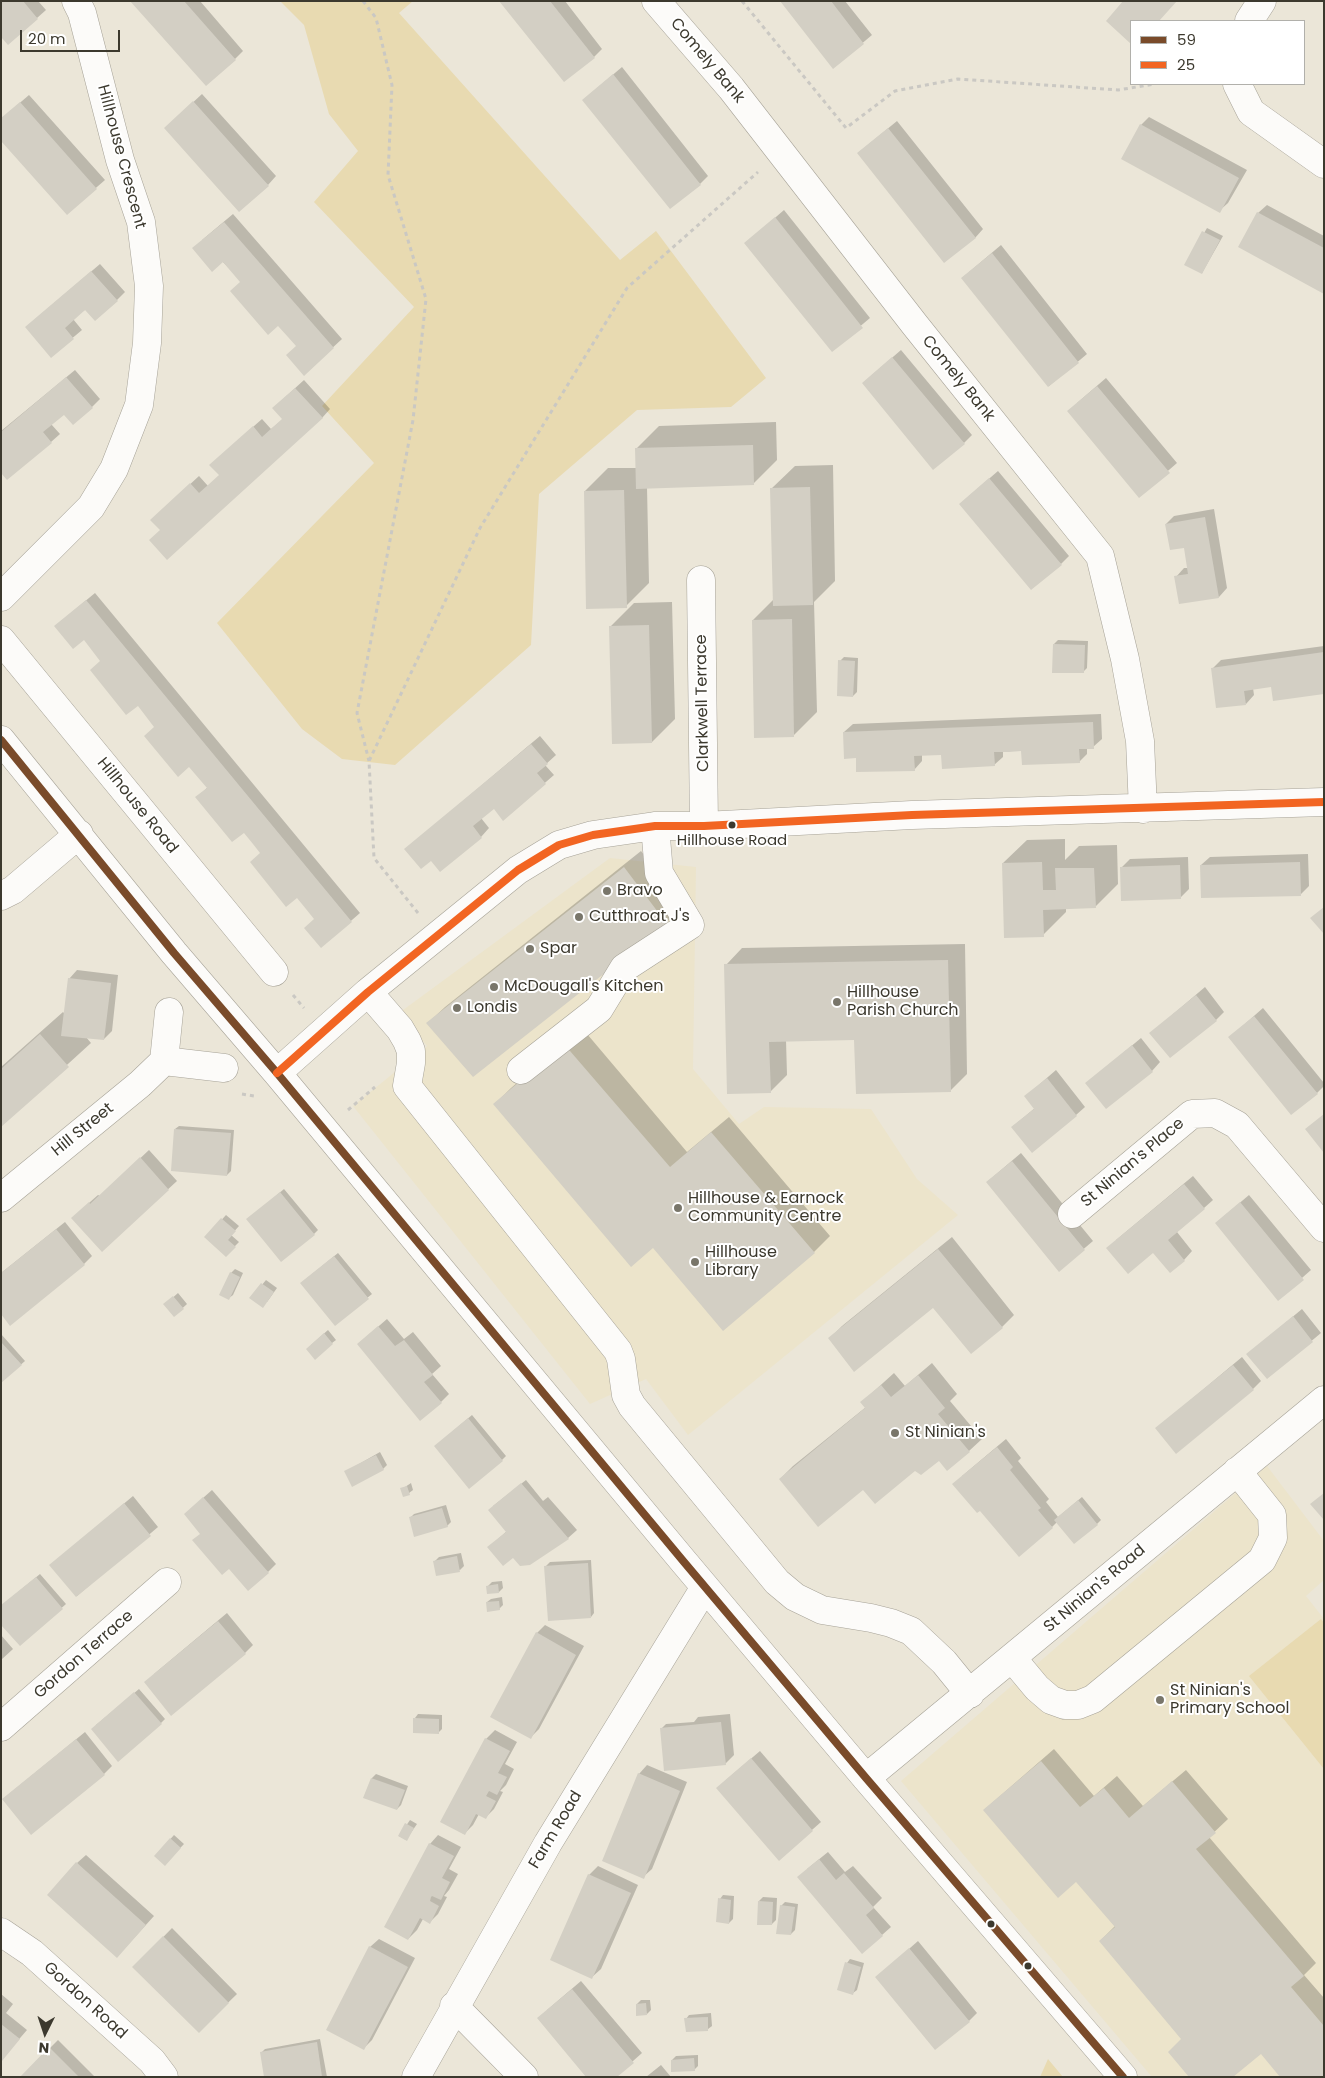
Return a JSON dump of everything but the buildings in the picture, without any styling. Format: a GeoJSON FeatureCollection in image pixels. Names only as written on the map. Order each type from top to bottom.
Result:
{"type":"FeatureCollection","features":[{"type":"Feature","properties":{"kind":"street","name":"Hillhouse Crescent"},"geometry":{"type":"LineString","coordinates":[[1,597],[91,507],[114,469],[139,404],[147,343],[149,286],[141,222],[120,160],[82,13],[76,1]]}},
{"type":"Feature","properties":{"kind":"street","name":"Comely Bank"},"geometry":{"type":"LineString","coordinates":[[656,1],[731,88],[915,325],[1100,556],[1125,659],[1140,741],[1142,809]]}},
{"type":"Feature","properties":{"kind":"street"},"geometry":{"type":"LineString","coordinates":[[1250,20],[1262,1]]}},
{"type":"Feature","properties":{"kind":"street"},"geometry":{"type":"LineString","coordinates":[[1237,85],[1251,112],[1324,164]]}},
{"type":"Feature","properties":{"kind":"street","name":"Clarkwell Terrace"},"geometry":{"type":"LineString","coordinates":[[701,580],[704,826]]}},
{"type":"Feature","properties":{"kind":"street","name":"Hillhouse Road"},"geometry":{"type":"LineString","coordinates":[[1,640],[274,972]]}},
{"type":"Feature","properties":{"kind":"street"},"geometry":{"type":"LineString","coordinates":[[1,740],[174,953],[277,1073],[705,1587],[1123,2077]]}},
{"type":"Feature","properties":{"kind":"street"},"geometry":{"type":"LineString","coordinates":[[277,1073],[368,992],[518,870],[559,845],[593,835],[655,826],[704,826],[912,815],[1324,802]]}},
{"type":"Feature","properties":{"kind":"street"},"geometry":{"type":"LineString","coordinates":[[521,1070],[599,1009],[624,968],[690,925],[659,873],[655,826]]}},
{"type":"Feature","properties":{"kind":"street"},"geometry":{"type":"LineString","coordinates":[[1,896],[13,890],[79,834]]}},
{"type":"Feature","properties":{"kind":"street"},"geometry":{"type":"LineString","coordinates":[[368,992],[400,1029],[407,1041],[410,1051],[409,1080],[618,1351],[621,1359],[626,1395],[632,1406],[777,1582],[795,1597],[822,1610],[871,1618],[911,1631],[944,1662],[970,1694]]}},
{"type":"Feature","properties":{"kind":"street"},"geometry":{"type":"LineString","coordinates":[[169,1012],[164,1061],[224,1068]]}},
{"type":"Feature","properties":{"kind":"street","name":"Hill Street"},"geometry":{"type":"LineString","coordinates":[[1,1198],[140,1084],[164,1061]]}},
{"type":"Feature","properties":{"kind":"street","name":"St Ninian's Place"},"geometry":{"type":"LineString","coordinates":[[1072,1214],[1192,1114],[1215,1113],[1238,1125],[1324,1228]]}},
{"type":"Feature","properties":{"kind":"street","name":"St Ninian's Road"},"geometry":{"type":"LineString","coordinates":[[866,1778],[1324,1400]]}},
{"type":"Feature","properties":{"kind":"street"},"geometry":{"type":"LineString","coordinates":[[1012,1658],[1051,1700],[1065,1705],[1078,1705],[1093,1700],[1262,1560],[1274,1538],[1272,1516],[1237,1471]]}},
{"type":"Feature","properties":{"kind":"street","name":"Gordon Terrace"},"geometry":{"type":"LineString","coordinates":[[1,1727],[167,1582]]}},
{"type":"Feature","properties":{"kind":"street","name":"Farm Road"},"geometry":{"type":"LineString","coordinates":[[416,2077],[454,2006],[548,1843],[705,1587]]}},
{"type":"Feature","properties":{"kind":"street","name":"Gordon Road"},"geometry":{"type":"LineString","coordinates":[[1,1932],[32,1952],[152,2061],[164,2077]]}},
{"type":"Feature","properties":{"kind":"street"},"geometry":{"type":"LineString","coordinates":[[454,2006],[524,2077]]}},
{"type":"Feature","properties":{"kind":"path"},"geometry":{"type":"LineString","coordinates":[[363,1],[376,18],[392,85],[388,175],[426,299],[413,420],[357,713],[369,761],[374,858],[436,936]]}},
{"type":"Feature","properties":{"kind":"path"},"geometry":{"type":"LineString","coordinates":[[742,1],[846,128],[895,91],[958,79],[1118,90],[1150,85]]}},
{"type":"Feature","properties":{"kind":"path"},"geometry":{"type":"LineString","coordinates":[[369,761],[480,528],[628,288],[781,152]]}},
{"type":"Feature","properties":{"kind":"path"},"geometry":{"type":"LineString","coordinates":[[342,1115],[392,1073],[409,1080]]}},
{"type":"Feature","properties":{"kind":"shaded area"},"geometry":{"type":"Polygon","coordinates":[[[280,1],[413,1],[399,13],[620,260],[656,231],[766,378],[731,407],[637,410],[539,494],[531,645],[395,765],[342,759],[302,729],[217,623],[374,463],[322,406],[414,307],[314,202],[358,151],[329,114],[304,25],[280,1]]]}},
{"type":"Feature","properties":{"kind":"shaded area"},"geometry":{"type":"Polygon","coordinates":[[[610,858],[696,867],[693,1069],[739,1124],[764,1107],[871,1109],[917,1179],[958,1215],[688,1435],[646,1379],[590,1404],[353,1106],[427,1046],[399,1013],[610,858]]]}},
{"type":"Feature","properties":{"kind":"shaded area","name":"St Ninian's Primary School"},"geometry":{"type":"Polygon","coordinates":[[[1267,1466],[1324,1541],[1324,1580],[1306,1596],[1324,1619],[1324,2077],[1152,2077],[901,1781],[1267,1466]]]}},
{"type":"Feature","properties":{"kind":"shaded area"},"geometry":{"type":"Polygon","coordinates":[[[1321,1619],[1324,1623],[1324,1769],[1249,1676],[1321,1619]]]}},
{"type":"Feature","properties":{"kind":"shaded area"},"geometry":{"type":"Polygon","coordinates":[[[1048,2059],[1063,2077],[1040,2077],[1048,2059]]]}},
{"type":"Feature","properties":{"kind":"transit line","name":"59"},"geometry":{"type":"LineString","coordinates":[[1,740],[174,953],[277,1073],[684,1562],[866,1778],[1123,2077]]}},
{"type":"Feature","properties":{"kind":"transit line","name":"25"},"geometry":{"type":"LineString","coordinates":[[277,1073],[368,992],[518,870],[559,845],[593,835],[655,826],[704,826],[912,815],[1324,802]]}},
{"type":"Feature","properties":{"kind":"place","name":"Hillhouse Road"},"geometry":{"type":"Point","coordinates":[732,825]}},
{"type":"Feature","properties":{"kind":"place","name":"Bravo"},"geometry":{"type":"Point","coordinates":[607,891]}},
{"type":"Feature","properties":{"kind":"place","name":"Cutthroat J's"},"geometry":{"type":"Point","coordinates":[579,917]}},
{"type":"Feature","properties":{"kind":"place","name":"Spar"},"geometry":{"type":"Point","coordinates":[530,949]}},
{"type":"Feature","properties":{"kind":"place","name":"McDougall's Kitchen"},"geometry":{"type":"Point","coordinates":[494,987]}},
{"type":"Feature","properties":{"kind":"place","name":"Hillhouse Parish Church"},"geometry":{"type":"Point","coordinates":[837,1002]}},
{"type":"Feature","properties":{"kind":"place","name":"Londis"},"geometry":{"type":"Point","coordinates":[457,1008]}},
{"type":"Feature","properties":{"kind":"place","name":"Hillhouse & Earnock Community Centre"},"geometry":{"type":"Point","coordinates":[678,1208]}},
{"type":"Feature","properties":{"kind":"place","name":"Hillhouse Library"},"geometry":{"type":"Point","coordinates":[695,1262]}},
{"type":"Feature","properties":{"kind":"place","name":"St Ninian's"},"geometry":{"type":"Point","coordinates":[895,1433]}},
{"type":"Feature","properties":{"kind":"place","name":"St Ninian's Primary School"},"geometry":{"type":"Point","coordinates":[1160,1700]}}]}
